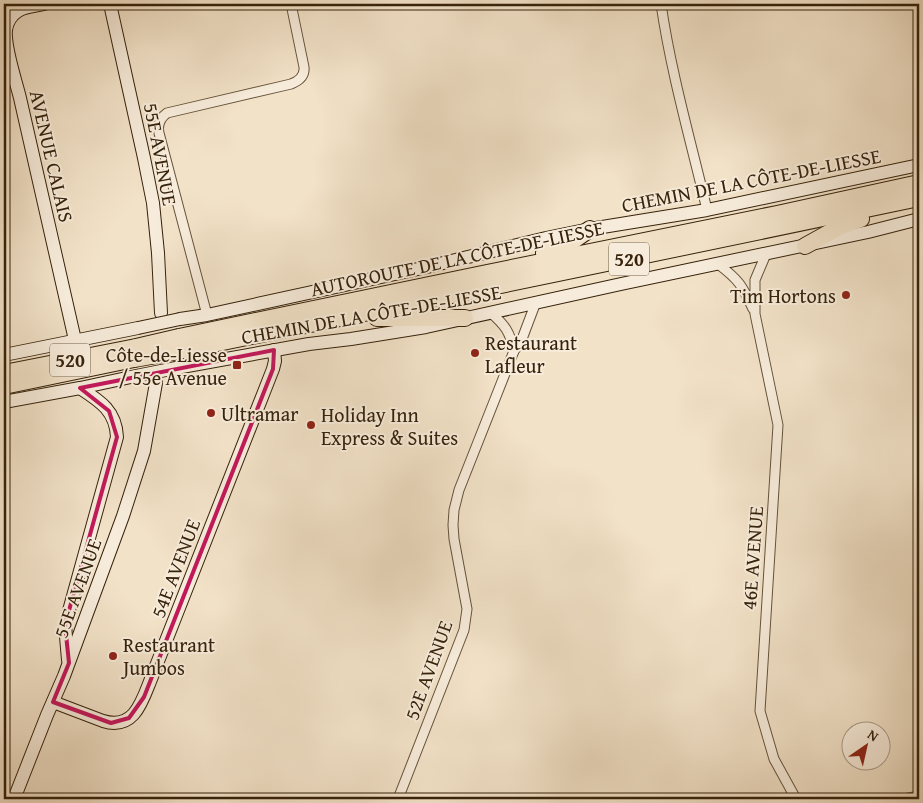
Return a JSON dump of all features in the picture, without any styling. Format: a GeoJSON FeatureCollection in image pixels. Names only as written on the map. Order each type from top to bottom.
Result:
{"type":"FeatureCollection","features":[{"type":"Feature","properties":{"kind":"highway","name":"AUTOROUTE DE LA CÔTE-DE-LIESSE"},"geometry":{"type":"LineString","coordinates":[[4,386],[135,353],[487,273],[919,183]]}},
{"type":"Feature","properties":{"kind":"highway","name":"AUTOROUTE DE LA CÔTE-DE-LIESSE"},"geometry":{"type":"LineString","coordinates":[[179,344],[337,318],[919,198]]}},
{"type":"Feature","properties":{"kind":"highway"},"geometry":{"type":"LineString","coordinates":[[805,246],[841,226],[919,198]]}},
{"type":"Feature","properties":{"kind":"highway"},"geometry":{"type":"LineString","coordinates":[[487,273],[567,245],[590,229]]}},
{"type":"Feature","properties":{"kind":"highway"},"geometry":{"type":"LineString","coordinates":[[337,318],[465,318]]}},
{"type":"Feature","properties":{"kind":"highway","name":"AUTOROUTE DE LA CÔTE-DE-LIESSE"},"geometry":{"type":"LineString","coordinates":[[4,373],[135,353]]}},
{"type":"Feature","properties":{"kind":"main road","name":"AVENUE CALAIS"},"geometry":{"type":"LineString","coordinates":[[44,4],[18,11],[9,21],[6,35],[11,65],[75,340]]}},
{"type":"Feature","properties":{"kind":"main road","name":"55E AVENUE"},"geometry":{"type":"LineString","coordinates":[[110,4],[153,203],[161,313]]}},
{"type":"Feature","properties":{"kind":"main road","name":"CHEMIN DE LA CÔTE-DE-LIESSE"},"geometry":{"type":"LineString","coordinates":[[4,355],[207,315],[427,267],[546,238],[707,210],[919,165]]}},
{"type":"Feature","properties":{"kind":"main road","name":"CHEMIN DE LA CÔTE-DE-LIESSE"},"geometry":{"type":"LineString","coordinates":[[4,402],[274,350],[400,332],[805,246],[919,219]]}},
{"type":"Feature","properties":{"kind":"main road","name":"54E AVENUE"},"geometry":{"type":"LineString","coordinates":[[53,702],[111,723],[126,720],[138,710],[150,684],[273,369],[274,350]]}},
{"type":"Feature","properties":{"kind":"main road","name":"55E AVENUE"},"geometry":{"type":"LineString","coordinates":[[14,799],[69,662],[132,492],[144,451],[156,383]]}},
{"type":"Feature","properties":{"kind":"main road"},"geometry":{"type":"LineString","coordinates":[[69,662],[64,625],[117,437],[115,425],[109,411],[80,388]]}},
{"type":"Feature","properties":{"kind":"street"},"geometry":{"type":"LineString","coordinates":[[207,315],[159,133],[159,122],[167,113],[291,84],[300,79],[304,67],[291,4]]}},
{"type":"Feature","properties":{"kind":"street"},"geometry":{"type":"LineString","coordinates":[[661,4],[670,57],[707,210]]}},
{"type":"Feature","properties":{"kind":"street","name":"46E AVENUE"},"geometry":{"type":"LineString","coordinates":[[766,254],[755,280],[755,314],[778,425],[760,711],[774,759],[796,799]]}},
{"type":"Feature","properties":{"kind":"street","name":"46E AVENUE"},"geometry":{"type":"LineString","coordinates":[[718,264],[740,283],[755,314]]}},
{"type":"Feature","properties":{"kind":"street","name":"52E AVENUE"},"geometry":{"type":"LineString","coordinates":[[398,799],[464,630],[467,609],[453,525],[454,510],[459,490],[514,351],[522,338],[536,302]]}},
{"type":"Feature","properties":{"kind":"street"},"geometry":{"type":"LineString","coordinates":[[490,313],[508,330],[514,351]]}},
{"type":"Feature","properties":{"kind":"street"},"geometry":{"type":"LineString","coordinates":[[904,799],[919,796]]}},
{"type":"Feature","properties":{"kind":"highlighted area"},"geometry":{"type":"Polygon","coordinates":[[[274,350],[273,369],[144,697],[129,718],[111,723],[53,702],[69,663],[65,625],[117,437],[109,411],[80,388],[274,350]]]}},
{"type":"Feature","properties":{"kind":"place","name":"Tim Hortons"},"geometry":{"type":"Point","coordinates":[846,295]}},
{"type":"Feature","properties":{"kind":"place","name":"Restaurant Lafleur"},"geometry":{"type":"Point","coordinates":[475,353]}},
{"type":"Feature","properties":{"kind":"place","name":"Côte-de-Liesse / 55e Avenue"},"geometry":{"type":"Point","coordinates":[237,365]}},
{"type":"Feature","properties":{"kind":"place","name":"Ultramar"},"geometry":{"type":"Point","coordinates":[211,413]}},
{"type":"Feature","properties":{"kind":"place","name":"Holiday Inn Express & Suites"},"geometry":{"type":"Point","coordinates":[311,425]}},
{"type":"Feature","properties":{"kind":"place","name":"Restaurant Jumbos"},"geometry":{"type":"Point","coordinates":[113,656]}}]}
